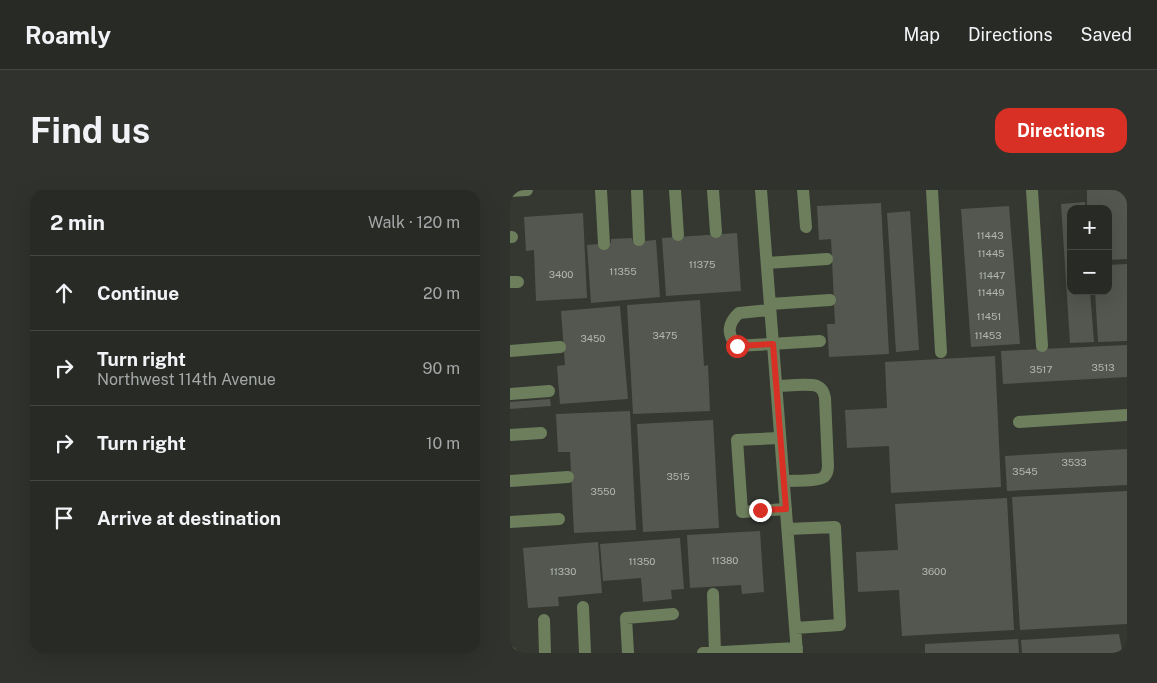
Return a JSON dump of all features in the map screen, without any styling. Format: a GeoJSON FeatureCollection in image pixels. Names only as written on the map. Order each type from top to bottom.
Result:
{"type":"FeatureCollection","features":[{"type":"Feature","properties":{"kind":"street"},"geometry":{"type":"LineString","coordinates":[[512,191],[527,190]]}},
{"type":"Feature","properties":{"kind":"street"},"geometry":{"type":"LineString","coordinates":[[601,190],[604,244]]}},
{"type":"Feature","properties":{"kind":"street"},"geometry":{"type":"LineString","coordinates":[[637,190],[639,240]]}},
{"type":"Feature","properties":{"kind":"street"},"geometry":{"type":"LineString","coordinates":[[675,190],[678,235]]}},
{"type":"Feature","properties":{"kind":"street"},"geometry":{"type":"LineString","coordinates":[[713,190],[716,232]]}},
{"type":"Feature","properties":{"kind":"street"},"geometry":{"type":"LineString","coordinates":[[703,653],[797,651],[761,190]]}},
{"type":"Feature","properties":{"kind":"street"},"geometry":{"type":"LineString","coordinates":[[804,190],[806,227]]}},
{"type":"Feature","properties":{"kind":"street"},"geometry":{"type":"LineString","coordinates":[[932,190],[941,352]]}},
{"type":"Feature","properties":{"kind":"street"},"geometry":{"type":"LineString","coordinates":[[1032,190],[1042,346]]}},
{"type":"Feature","properties":{"kind":"street"},"geometry":{"type":"LineString","coordinates":[[767,263],[827,259]]}},
{"type":"Feature","properties":{"kind":"street"},"geometry":{"type":"LineString","coordinates":[[820,341],[737,346],[732,341],[730,325],[733,318],[739,312],[830,300]]}},
{"type":"Feature","properties":{"kind":"street"},"geometry":{"type":"LineString","coordinates":[[510,351],[560,347]]}},
{"type":"Feature","properties":{"kind":"street"},"geometry":{"type":"LineString","coordinates":[[776,386],[811,385],[821,388],[825,393],[828,472],[826,476],[818,480],[784,481]]}},
{"type":"Feature","properties":{"kind":"street"},"geometry":{"type":"LineString","coordinates":[[510,394],[549,391]]}},
{"type":"Feature","properties":{"kind":"street"},"geometry":{"type":"LineString","coordinates":[[1019,422],[1127,415]]}},
{"type":"Feature","properties":{"kind":"street"},"geometry":{"type":"LineString","coordinates":[[510,435],[541,433]]}},
{"type":"Feature","properties":{"kind":"street"},"geometry":{"type":"LineString","coordinates":[[780,438],[737,440],[742,512],[786,509]]}},
{"type":"Feature","properties":{"kind":"street"},"geometry":{"type":"LineString","coordinates":[[510,481],[568,477]]}},
{"type":"Feature","properties":{"kind":"street"},"geometry":{"type":"LineString","coordinates":[[510,522],[559,518]]}},
{"type":"Feature","properties":{"kind":"street"},"geometry":{"type":"LineString","coordinates":[[788,529],[835,528],[840,625],[795,628]]}},
{"type":"Feature","properties":{"kind":"street"},"geometry":{"type":"LineString","coordinates":[[713,594],[715,652]]}},
{"type":"Feature","properties":{"kind":"street"},"geometry":{"type":"LineString","coordinates":[[583,607],[585,653]]}},
{"type":"Feature","properties":{"kind":"street"},"geometry":{"type":"LineString","coordinates":[[628,653],[626,618],[673,614]]}},
{"type":"Feature","properties":{"kind":"street"},"geometry":{"type":"LineString","coordinates":[[544,620],[545,653]]}},
{"type":"Feature","properties":{"kind":"building"},"geometry":{"type":"Polygon","coordinates":[[[1087,190],[1127,190],[1127,259],[1112,260],[1112,205],[1087,205],[1087,190]]]}},
{"type":"Feature","properties":{"kind":"building"},"geometry":{"type":"Polygon","coordinates":[[[1085,202],[1085,205],[1067,205],[1067,295],[1090,295],[1094,342],[1070,343],[1061,204],[1085,202]]]}},
{"type":"Feature","properties":{"kind":"building"},"geometry":{"type":"Polygon","coordinates":[[[881,203],[889,354],[829,357],[827,324],[835,324],[831,239],[819,240],[817,206],[881,203]]]}},
{"type":"Feature","properties":{"kind":"building"},"geometry":{"type":"Polygon","coordinates":[[[1009,206],[1020,344],[971,347],[961,209],[1009,206]]]}},
{"type":"Feature","properties":{"kind":"building"},"geometry":{"type":"Polygon","coordinates":[[[910,211],[919,350],[896,352],[887,213],[910,211]]]}},
{"type":"Feature","properties":{"kind":"building"},"geometry":{"type":"Polygon","coordinates":[[[583,213],[587,298],[536,301],[534,250],[526,251],[524,217],[583,213]]]}},
{"type":"Feature","properties":{"kind":"building"},"geometry":{"type":"Polygon","coordinates":[[[737,233],[741,291],[666,296],[662,238],[737,233]]]}},
{"type":"Feature","properties":{"kind":"building"},"geometry":{"type":"Polygon","coordinates":[[[632,238],[633,242],[656,240],[660,297],[591,303],[587,245],[611,243],[611,239],[632,238]]]}},
{"type":"Feature","properties":{"kind":"building"},"geometry":{"type":"Polygon","coordinates":[[[1127,264],[1127,341],[1098,342],[1095,295],[1112,295],[1112,265],[1127,264]]]}},
{"type":"Feature","properties":{"kind":"building"},"geometry":{"type":"Polygon","coordinates":[[[700,300],[704,366],[708,365],[710,411],[633,414],[627,305],[700,300]]]}},
{"type":"Feature","properties":{"kind":"building"},"geometry":{"type":"Polygon","coordinates":[[[620,306],[628,399],[560,404],[557,366],[565,365],[561,311],[620,306]]]}},
{"type":"Feature","properties":{"kind":"building"},"geometry":{"type":"Polygon","coordinates":[[[1127,345],[1127,377],[1003,384],[1001,351],[1127,345]]]}},
{"type":"Feature","properties":{"kind":"building"},"geometry":{"type":"Polygon","coordinates":[[[995,356],[1001,487],[891,493],[889,446],[847,448],[845,410],[887,408],[885,362],[995,356]]]}},
{"type":"Feature","properties":{"kind":"building"},"geometry":{"type":"Polygon","coordinates":[[[550,399],[551,406],[510,409],[510,402],[550,399]]]}},
{"type":"Feature","properties":{"kind":"building"},"geometry":{"type":"Polygon","coordinates":[[[630,411],[636,530],[574,533],[570,452],[558,452],[556,414],[630,411]]]}},
{"type":"Feature","properties":{"kind":"building"},"geometry":{"type":"Polygon","coordinates":[[[713,420],[719,528],[643,532],[637,424],[713,420]]]}},
{"type":"Feature","properties":{"kind":"building"},"geometry":{"type":"Polygon","coordinates":[[[1127,449],[1127,485],[1007,491],[1005,456],[1127,449]]]}},
{"type":"Feature","properties":{"kind":"building"},"geometry":{"type":"Polygon","coordinates":[[[1127,491],[1127,624],[1020,630],[1012,497],[1127,491]]]}},
{"type":"Feature","properties":{"kind":"building"},"geometry":{"type":"Polygon","coordinates":[[[1007,498],[1014,630],[902,636],[899,590],[858,592],[856,552],[898,550],[895,504],[1007,498]]]}},
{"type":"Feature","properties":{"kind":"building"},"geometry":{"type":"Polygon","coordinates":[[[760,531],[764,592],[742,594],[741,585],[690,588],[687,535],[760,531]]]}},
{"type":"Feature","properties":{"kind":"building"},"geometry":{"type":"Polygon","coordinates":[[[680,538],[684,589],[671,590],[672,599],[643,602],[641,578],[603,581],[600,544],[680,538]]]}},
{"type":"Feature","properties":{"kind":"building"},"geometry":{"type":"Polygon","coordinates":[[[598,542],[602,593],[558,597],[559,606],[528,608],[523,548],[598,542]]]}},
{"type":"Feature","properties":{"kind":"building"},"geometry":{"type":"Polygon","coordinates":[[[1119,634],[1122,650],[1127,650],[1127,653],[1022,653],[1021,640],[1119,634]]]}},
{"type":"Feature","properties":{"kind":"building"},"geometry":{"type":"Polygon","coordinates":[[[1018,639],[1019,653],[925,653],[925,644],[1018,639]]]}},
{"type":"Feature","properties":{"kind":"route"},"geometry":{"type":"LineString","coordinates":[[737,346],[773,344],[786,509],[760,510]]}}]}
